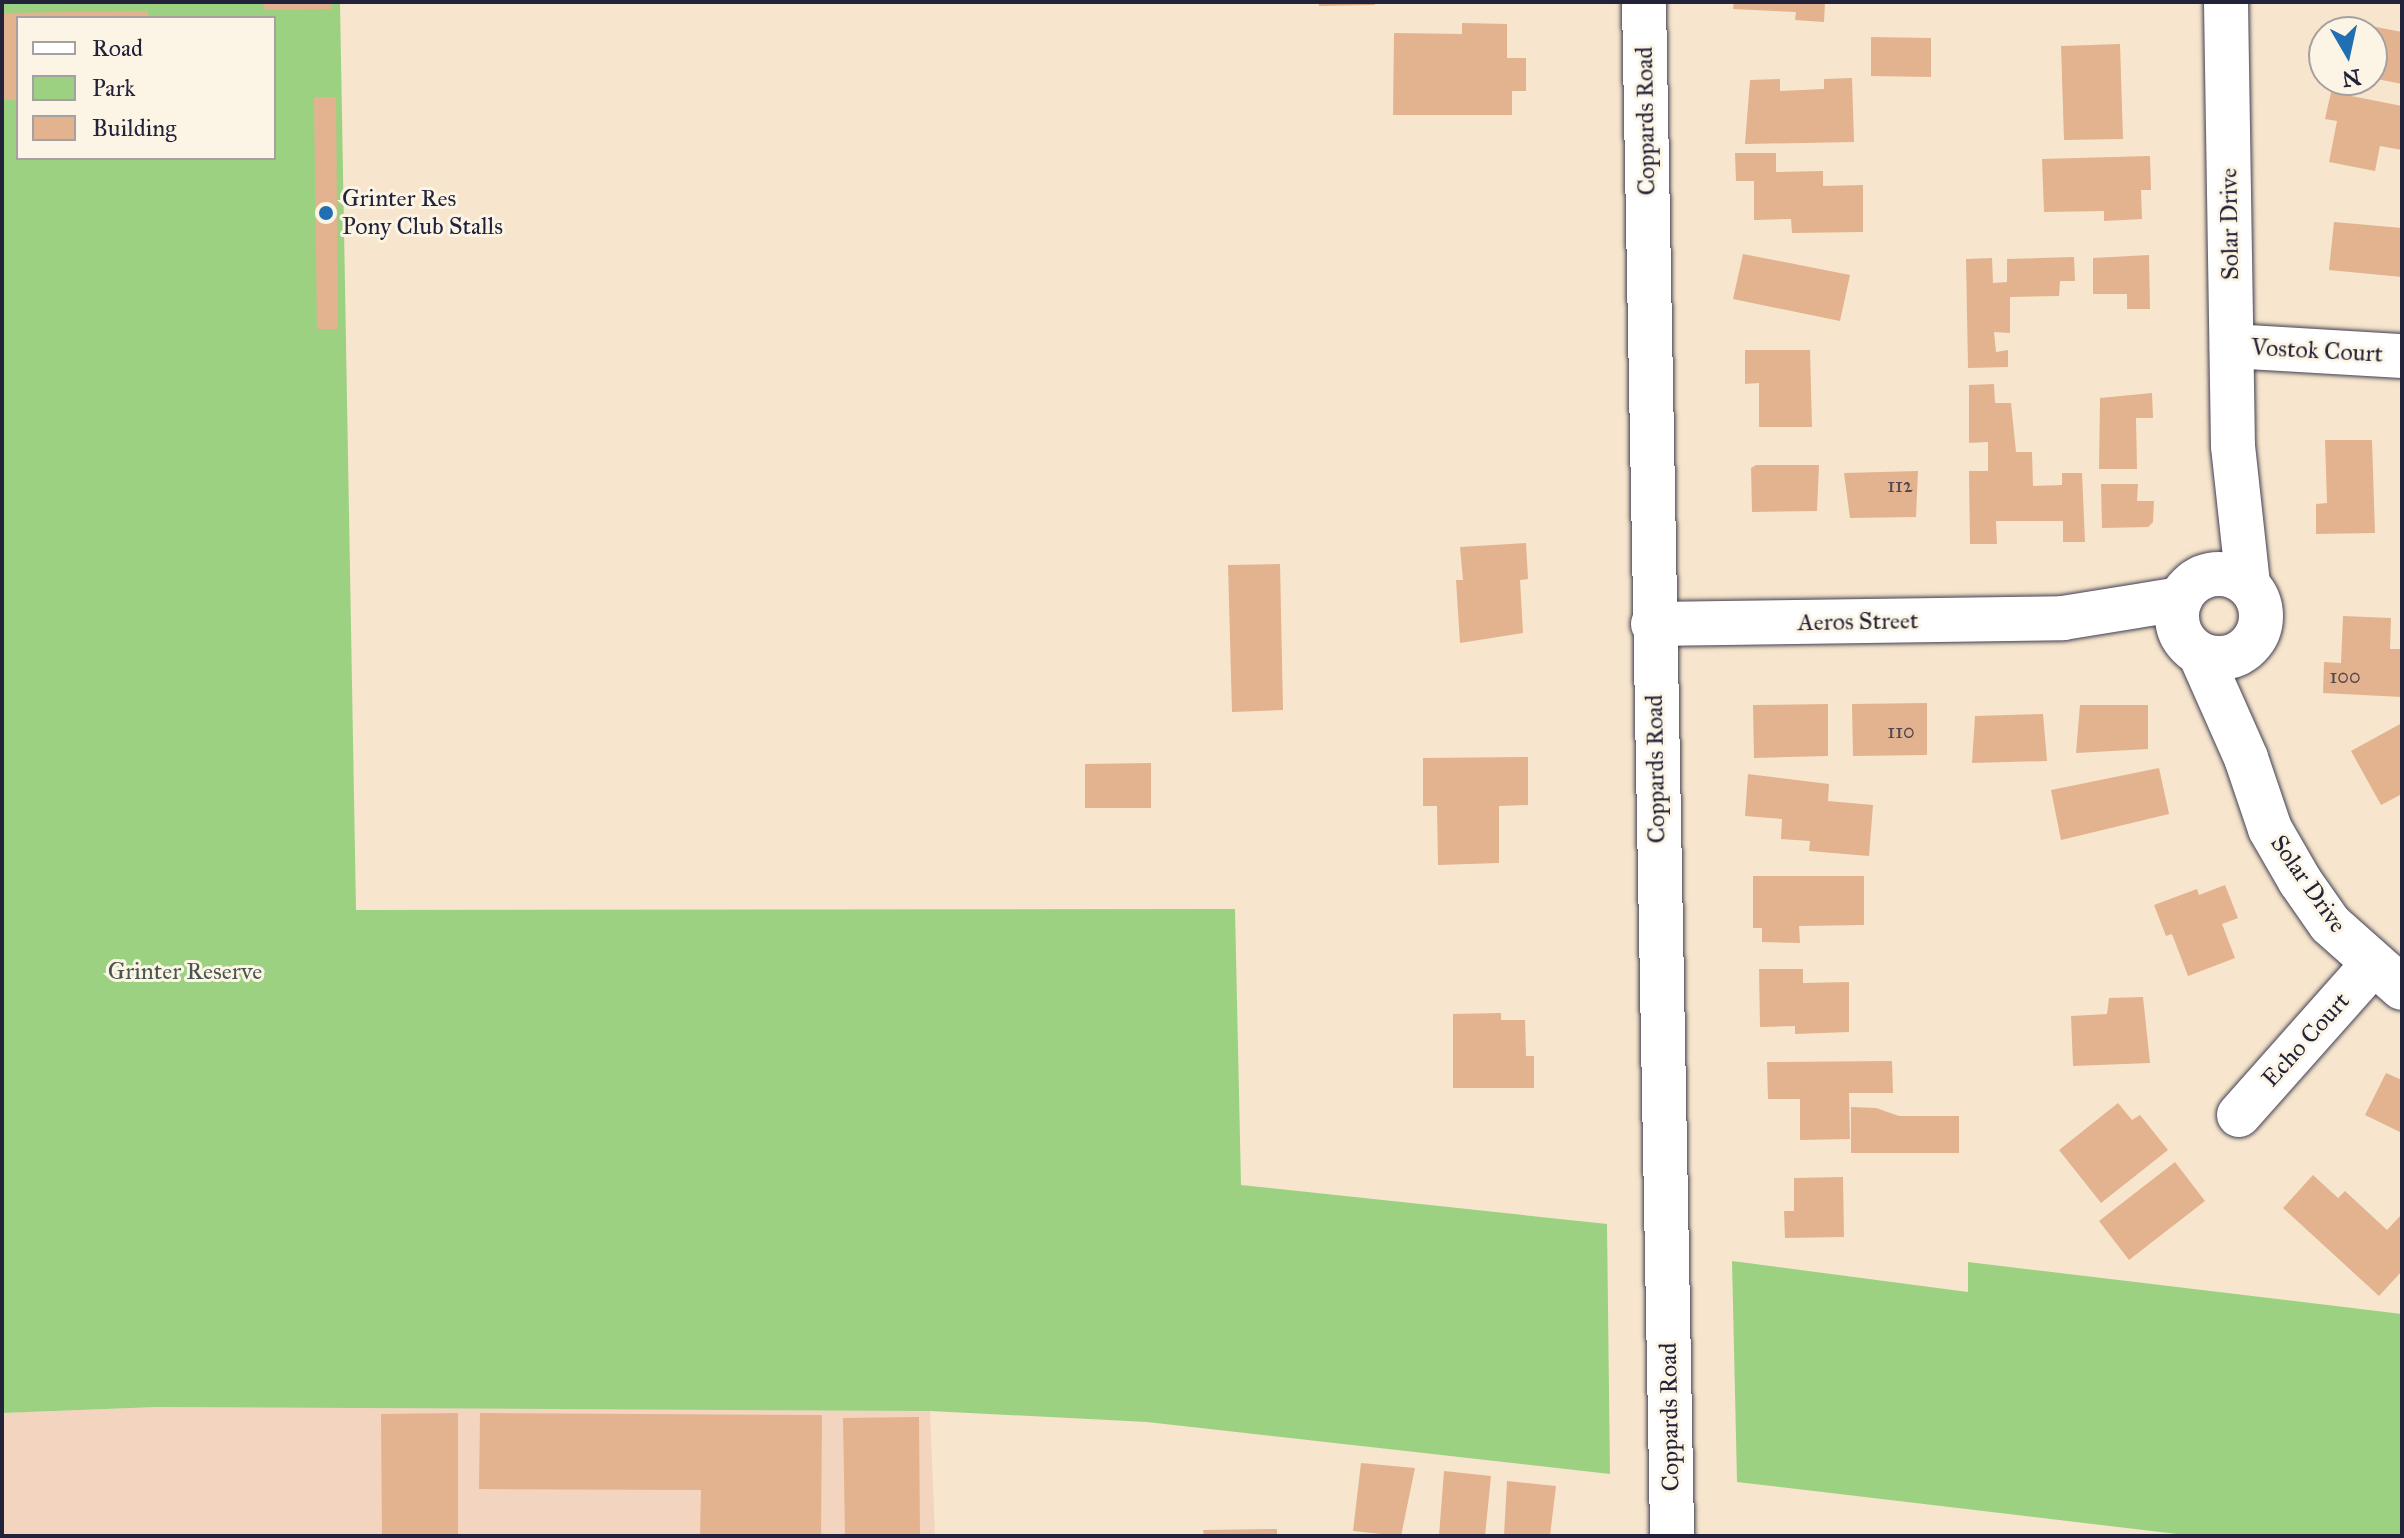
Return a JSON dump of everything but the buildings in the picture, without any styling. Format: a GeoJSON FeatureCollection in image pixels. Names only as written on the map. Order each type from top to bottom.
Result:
{"type":"FeatureCollection","features":[{"type":"Feature","properties":{"kind":"street","name":"Coppards Road"},"geometry":{"type":"LineString","coordinates":[[1644,2],[1672,1536]]}},
{"type":"Feature","properties":{"kind":"street","name":"Solar Drive"},"geometry":{"type":"LineString","coordinates":[[2226,2],[2233,446],[2204,610],[2246,758],[2270,829],[2300,881],[2330,924],[2387,977]]}},
{"type":"Feature","properties":{"kind":"street","name":"Vostok Court"},"geometry":{"type":"LineString","coordinates":[[2232,346],[2402,356]]}},
{"type":"Feature","properties":{"kind":"street","name":"Aeros Street"},"geometry":{"type":"LineString","coordinates":[[1653,624],[2063,618],[2204,610],[2223,658],[2245,650]]}},
{"type":"Feature","properties":{"kind":"street"},"geometry":{"type":"LineString","coordinates":[[2204,610],[2262,618],[2245,650]]}},
{"type":"Feature","properties":{"kind":"street","name":"Solar Drive"},"geometry":{"type":"LineString","coordinates":[[2245,650],[2246,758]]}},
{"type":"Feature","properties":{"kind":"street","name":"Echo Court"},"geometry":{"type":"LineString","coordinates":[[2239,1115],[2387,977]]}},
{"type":"Feature","properties":{"kind":"shaded area"},"geometry":{"type":"Polygon","coordinates":[[[157,1407],[930,1411],[935,1536],[2,1536],[2,1413],[157,1407]]]}},
{"type":"Feature","properties":{"kind":"green space","name":"Grinter Reserve"},"geometry":{"type":"Polygon","coordinates":[[[2,2],[340,2],[356,910],[1235,909],[1241,1185],[1607,1224],[1610,1474],[1147,1422],[930,1411],[157,1407],[2,1413],[2,2]]]}},
{"type":"Feature","properties":{"kind":"green space"},"geometry":{"type":"Polygon","coordinates":[[[1732,1261],[1968,1292],[1968,1262],[2402,1314],[2402,1536],[2194,1536],[1737,1482],[1732,1261]]]}},
{"type":"Feature","properties":{"kind":"place","name":"Grinter Res Pony Club Stalls"},"geometry":{"type":"Point","coordinates":[326,213]}}]}
